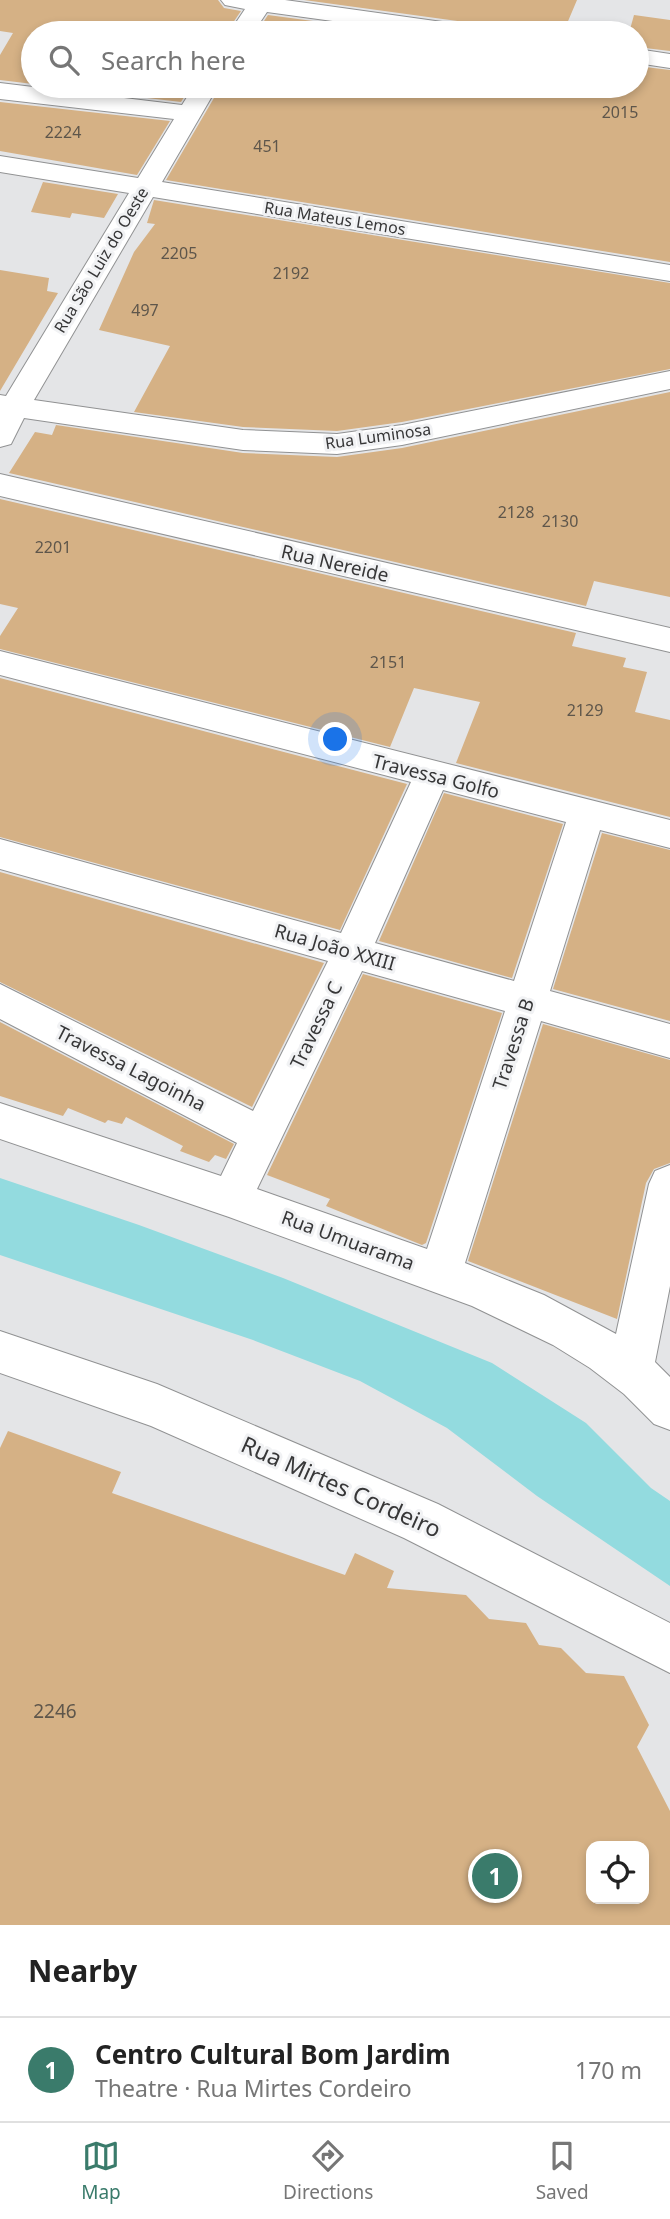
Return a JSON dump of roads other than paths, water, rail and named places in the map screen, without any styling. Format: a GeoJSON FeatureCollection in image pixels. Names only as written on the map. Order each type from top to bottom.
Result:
{"type":"FeatureCollection","features":[{"type":"Feature","properties":{"kind":"street"},"geometry":{"type":"LineString","coordinates":[[233,0],[390,21]]}},
{"type":"Feature","properties":{"kind":"street"},"geometry":{"type":"LineString","coordinates":[[249,21],[262,2]]}},
{"type":"Feature","properties":{"kind":"street"},"geometry":{"type":"LineString","coordinates":[[649,58],[670,61]]}},
{"type":"Feature","properties":{"kind":"street"},"geometry":{"type":"LineString","coordinates":[[0,91],[21,93]]}},
{"type":"Feature","properties":{"kind":"street"},"geometry":{"type":"LineString","coordinates":[[60,98],[188,113]]}},
{"type":"Feature","properties":{"kind":"street","name":"Rua São Luiz do Oeste"},"geometry":{"type":"LineString","coordinates":[[0,437],[7,407],[198,98]]}},
{"type":"Feature","properties":{"kind":"street","name":"Rua Mateus Lemos"},"geometry":{"type":"LineString","coordinates":[[0,164],[670,273]]}},
{"type":"Feature","properties":{"kind":"street","name":"Rua Luminosa"},"geometry":{"type":"LineString","coordinates":[[7,407],[243,440],[337,444],[402,435],[670,380]]}},
{"type":"Feature","properties":{"kind":"street","name":"Rua Nereide"},"geometry":{"type":"LineString","coordinates":[[0,485],[670,640]]}},
{"type":"Feature","properties":{"kind":"street","name":"Travessa Golfo"},"geometry":{"type":"LineString","coordinates":[[0,663],[670,834]]}},
{"type":"Feature","properties":{"kind":"street","name":"Travessa C"},"geometry":{"type":"LineString","coordinates":[[232,1197],[352,952],[432,775]]}},
{"type":"Feature","properties":{"kind":"street","name":"Travessa B"},"geometry":{"type":"LineString","coordinates":[[440,1275],[587,814]]}},
{"type":"Feature","properties":{"kind":"street","name":"Rua João XXIII"},"geometry":{"type":"LineString","coordinates":[[0,854],[670,1041]]}},
{"type":"Feature","properties":{"kind":"street","name":"Travessa Lagoinha"},"geometry":{"type":"LineString","coordinates":[[0,1000],[262,1136]]}},
{"type":"Feature","properties":{"kind":"street","name":"Rua Umuarama"},"geometry":{"type":"LineString","coordinates":[[0,1121],[232,1197],[440,1275],[545,1319],[631,1368],[670,1408]]}},
{"type":"Feature","properties":{"kind":"street"},"geometry":{"type":"LineString","coordinates":[[631,1368],[670,1184]]}},
{"type":"Feature","properties":{"kind":"street","name":"Rua Mirtes Cordeiro"},"geometry":{"type":"LineString","coordinates":[[0,1353],[157,1406],[409,1516],[670,1649]]}},
{"type":"Feature","properties":{"kind":"water"},"geometry":{"type":"Polygon","coordinates":[[[0,1178],[283,1278],[492,1363],[586,1423],[651,1488],[670,1501],[670,1586],[537,1496],[447,1428],[360,1381],[253,1340],[0,1255],[0,1178]]]}},
{"type":"Feature","properties":{"kind":"place","name":"Centro Cultural Bom Jardim"},"geometry":{"type":"Point","coordinates":[495,1876]}}]}
